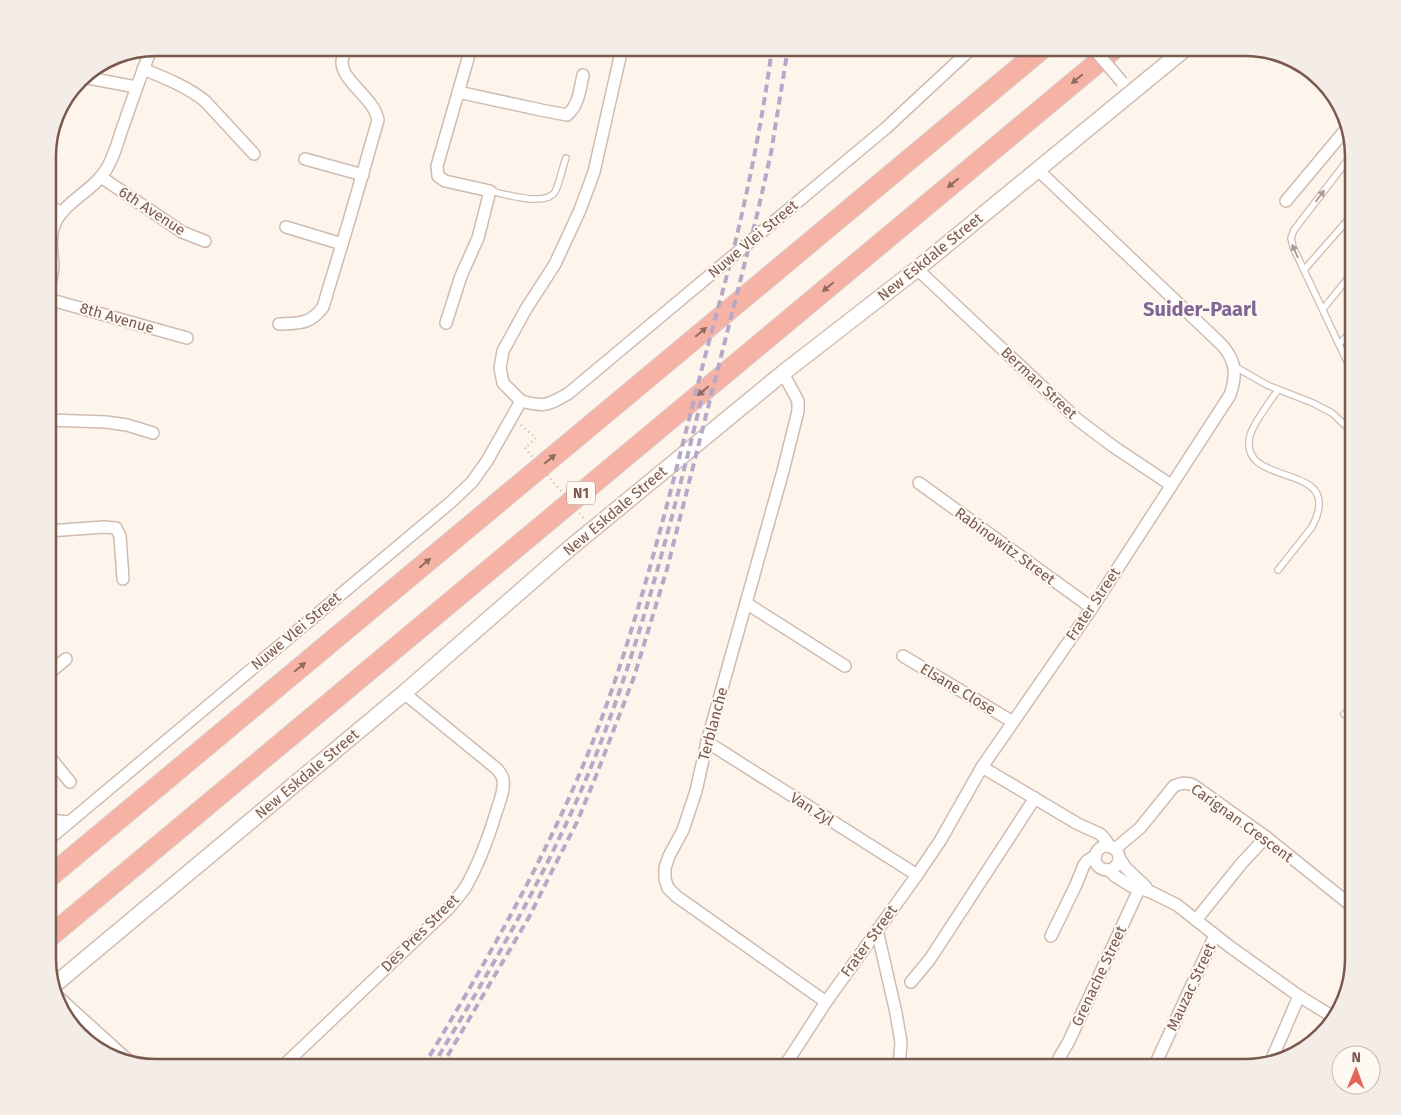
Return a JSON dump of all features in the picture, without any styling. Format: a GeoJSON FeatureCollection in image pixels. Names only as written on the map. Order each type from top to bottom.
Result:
{"type":"FeatureCollection","features":[{"type":"Feature","properties":{"kind":"highway"},"geometry":{"type":"LineString","coordinates":[[56,871],[1033,56]]}},
{"type":"Feature","properties":{"kind":"highway","name":"N1"},"geometry":{"type":"LineString","coordinates":[[56,931],[1105,56]]}},
{"type":"Feature","properties":{"kind":"highway"},"geometry":{"type":"LineString","coordinates":[[56,856],[277,686]]}},
{"type":"Feature","properties":{"kind":"street"},"geometry":{"type":"LineString","coordinates":[[278,324],[306,322],[318,314],[325,301],[378,120],[372,106],[348,77],[342,63],[344,56]]}},
{"type":"Feature","properties":{"kind":"street"},"geometry":{"type":"LineString","coordinates":[[446,323],[461,276],[478,238],[490,191],[446,181],[438,176],[436,166],[469,56]]}},
{"type":"Feature","properties":{"kind":"street"},"geometry":{"type":"LineString","coordinates":[[521,401],[502,383],[500,368],[503,350],[526,309],[555,264],[580,210],[594,172],[620,56]]}},
{"type":"Feature","properties":{"kind":"street","name":"Nuwe Vlei Street"},"geometry":{"type":"LineString","coordinates":[[56,833],[472,482],[487,461],[521,401],[539,405],[548,404],[569,393],[886,128],[963,56]]}},
{"type":"Feature","properties":{"kind":"street"},"geometry":{"type":"LineString","coordinates":[[1100,56],[1127,87]]}},
{"type":"Feature","properties":{"kind":"street","name":"New Eskdale Street"},"geometry":{"type":"LineString","coordinates":[[59,981],[404,693],[570,548],[782,373],[917,269],[1038,170],[1127,87],[1174,56]]}},
{"type":"Feature","properties":{"kind":"street"},"geometry":{"type":"LineString","coordinates":[[56,225],[62,212],[101,177],[108,167],[148,57]]}},
{"type":"Feature","properties":{"kind":"street"},"geometry":{"type":"LineString","coordinates":[[143,69],[184,86],[196,94],[205,101],[254,154]]}},
{"type":"Feature","properties":{"kind":"street"},"geometry":{"type":"LineString","coordinates":[[458,92],[567,114],[577,103],[583,75]]}},
{"type":"Feature","properties":{"kind":"street"},"geometry":{"type":"LineString","coordinates":[[93,79],[136,88]]}},
{"type":"Feature","properties":{"kind":"street"},"geometry":{"type":"LineString","coordinates":[[1286,201],[1342,134]]}},
{"type":"Feature","properties":{"kind":"street"},"geometry":{"type":"LineString","coordinates":[[305,159],[363,175]]}},
{"type":"Feature","properties":{"kind":"street"},"geometry":{"type":"LineString","coordinates":[[1038,170],[1222,345],[1229,353],[1234,366]]}},
{"type":"Feature","properties":{"kind":"street","name":"6th Avenue"},"geometry":{"type":"LineString","coordinates":[[101,177],[182,232],[205,240]]}},
{"type":"Feature","properties":{"kind":"street"},"geometry":{"type":"LineString","coordinates":[[56,210],[62,212]]}},
{"type":"Feature","properties":{"kind":"street"},"geometry":{"type":"LineString","coordinates":[[286,227],[342,244]]}},
{"type":"Feature","properties":{"kind":"street","name":"Berman Street"},"geometry":{"type":"LineString","coordinates":[[917,269],[1078,420],[1114,447],[1171,485]]}},
{"type":"Feature","properties":{"kind":"street","name":"8th Avenue"},"geometry":{"type":"LineString","coordinates":[[56,301],[186,338]]}},
{"type":"Feature","properties":{"kind":"street","name":"Frater Street"},"geometry":{"type":"LineString","coordinates":[[790,1059],[826,1002],[940,841],[982,767],[1092,608],[1230,395],[1234,378],[1234,366]]}},
{"type":"Feature","properties":{"kind":"street","name":"Terblanche"},"geometry":{"type":"LineString","coordinates":[[782,373],[798,401],[798,411],[707,742],[696,791],[683,830],[665,868],[665,879],[668,888],[676,896],[826,1002]]}},
{"type":"Feature","properties":{"kind":"street"},"geometry":{"type":"LineString","coordinates":[[56,420],[106,422],[153,433]]}},
{"type":"Feature","properties":{"kind":"street","name":"Rabinowitz Street"},"geometry":{"type":"LineString","coordinates":[[919,484],[1092,608]]}},
{"type":"Feature","properties":{"kind":"street"},"geometry":{"type":"LineString","coordinates":[[56,531],[116,528],[120,536],[123,579]]}},
{"type":"Feature","properties":{"kind":"street"},"geometry":{"type":"LineString","coordinates":[[746,603],[845,666]]}},
{"type":"Feature","properties":{"kind":"street","name":"Elsane Close"},"geometry":{"type":"LineString","coordinates":[[903,656],[1013,722]]}},
{"type":"Feature","properties":{"kind":"street"},"geometry":{"type":"LineString","coordinates":[[56,667],[66,659]]}},
{"type":"Feature","properties":{"kind":"street","name":"Des Pres Street"},"geometry":{"type":"LineString","coordinates":[[291,1059],[448,909],[474,873],[499,804],[503,785],[502,775],[404,693]]}},
{"type":"Feature","properties":{"kind":"street","name":"Van Zyl"},"geometry":{"type":"LineString","coordinates":[[707,742],[917,875]]}},
{"type":"Feature","properties":{"kind":"street"},"geometry":{"type":"LineString","coordinates":[[56,765],[70,782]]}},
{"type":"Feature","properties":{"kind":"street"},"geometry":{"type":"LineString","coordinates":[[982,767],[1078,824],[1100,834],[1144,888]]}},
{"type":"Feature","properties":{"kind":"street","name":"Carignan Crescent"},"geometry":{"type":"LineString","coordinates":[[1115,851],[1140,828],[1174,786],[1182,783],[1193,785],[1266,837],[1345,900]]}},
{"type":"Feature","properties":{"kind":"street"},"geometry":{"type":"LineString","coordinates":[[911,982],[930,959],[1035,798]]}},
{"type":"Feature","properties":{"kind":"street"},"geometry":{"type":"LineString","coordinates":[[56,821],[69,822]]}},
{"type":"Feature","properties":{"kind":"street"},"geometry":{"type":"LineString","coordinates":[[1078,824],[1097,852],[1096,861],[1105,869],[1131,886],[1144,888],[1177,905],[1299,996],[1328,1014]]}},
{"type":"Feature","properties":{"kind":"street"},"geometry":{"type":"LineString","coordinates":[[1196,920],[1241,864],[1266,837]]}},
{"type":"Feature","properties":{"kind":"street"},"geometry":{"type":"LineString","coordinates":[[1051,936],[1084,864],[1104,847],[1115,851]]}},
{"type":"Feature","properties":{"kind":"street"},"geometry":{"type":"LineString","coordinates":[[1075,887],[1090,872],[1118,864],[1115,851]]}},
{"type":"Feature","properties":{"kind":"street","name":"Grenache Street"},"geometry":{"type":"LineString","coordinates":[[1060,1059],[1144,888]]}},
{"type":"Feature","properties":{"kind":"street"},"geometry":{"type":"LineString","coordinates":[[877,930],[896,1013],[901,1042],[900,1059]]}},
{"type":"Feature","properties":{"kind":"street","name":"Mauzac Street"},"geometry":{"type":"LineString","coordinates":[[1158,1059],[1215,935]]}},
{"type":"Feature","properties":{"kind":"street"},"geometry":{"type":"LineString","coordinates":[[1274,1054],[1299,996]]}},
{"type":"Feature","properties":{"kind":"street"},"geometry":{"type":"LineString","coordinates":[[69,1007],[117,1050]]}},
{"type":"Feature","properties":{"kind":"lane"},"geometry":{"type":"LineString","coordinates":[[490,191],[536,200],[546,199],[552,196],[555,191],[566,158]]}},
{"type":"Feature","properties":{"kind":"lane"},"geometry":{"type":"LineString","coordinates":[[1345,164],[1292,233],[1291,238],[1292,244],[1345,356]]}},
{"type":"Feature","properties":{"kind":"lane"},"geometry":{"type":"LineString","coordinates":[[1304,270],[1345,224]]}},
{"type":"Feature","properties":{"kind":"lane"},"geometry":{"type":"LineString","coordinates":[[1323,310],[1345,283]]}},
{"type":"Feature","properties":{"kind":"lane"},"geometry":{"type":"LineString","coordinates":[[1339,344],[1345,338]]}},
{"type":"Feature","properties":{"kind":"lane"},"geometry":{"type":"LineString","coordinates":[[1234,366],[1278,390],[1313,403],[1332,413],[1345,425]]}},
{"type":"Feature","properties":{"kind":"lane"},"geometry":{"type":"LineString","coordinates":[[1278,390],[1251,432],[1249,444],[1251,454],[1254,460],[1263,465],[1309,486],[1317,494],[1319,502],[1316,520],[1312,528],[1278,570]]}},
{"type":"Feature","properties":{"kind":"path"},"geometry":{"type":"LineString","coordinates":[[520,424],[536,438],[525,448],[585,520]]}},
{"type":"Feature","properties":{"kind":"railway"},"geometry":{"type":"LineString","coordinates":[[428,1059],[496,942],[541,856],[582,768],[615,680],[643,593],[733,250],[756,149],[771,56]]}},
{"type":"Feature","properties":{"kind":"railway"},"geometry":{"type":"LineString","coordinates":[[446,1059],[529,917],[577,822],[634,677],[667,569],[757,215],[771,153],[787,56]]}},
{"type":"Feature","properties":{"kind":"railway"},"geometry":{"type":"LineString","coordinates":[[437,1059],[528,901],[590,771],[636,643],[672,517],[704,389]]}},
{"type":"Feature","properties":{"kind":"district","name":"Suider-Paarl"},"geometry":{"type":"Point","coordinates":[1200,309]}}]}
